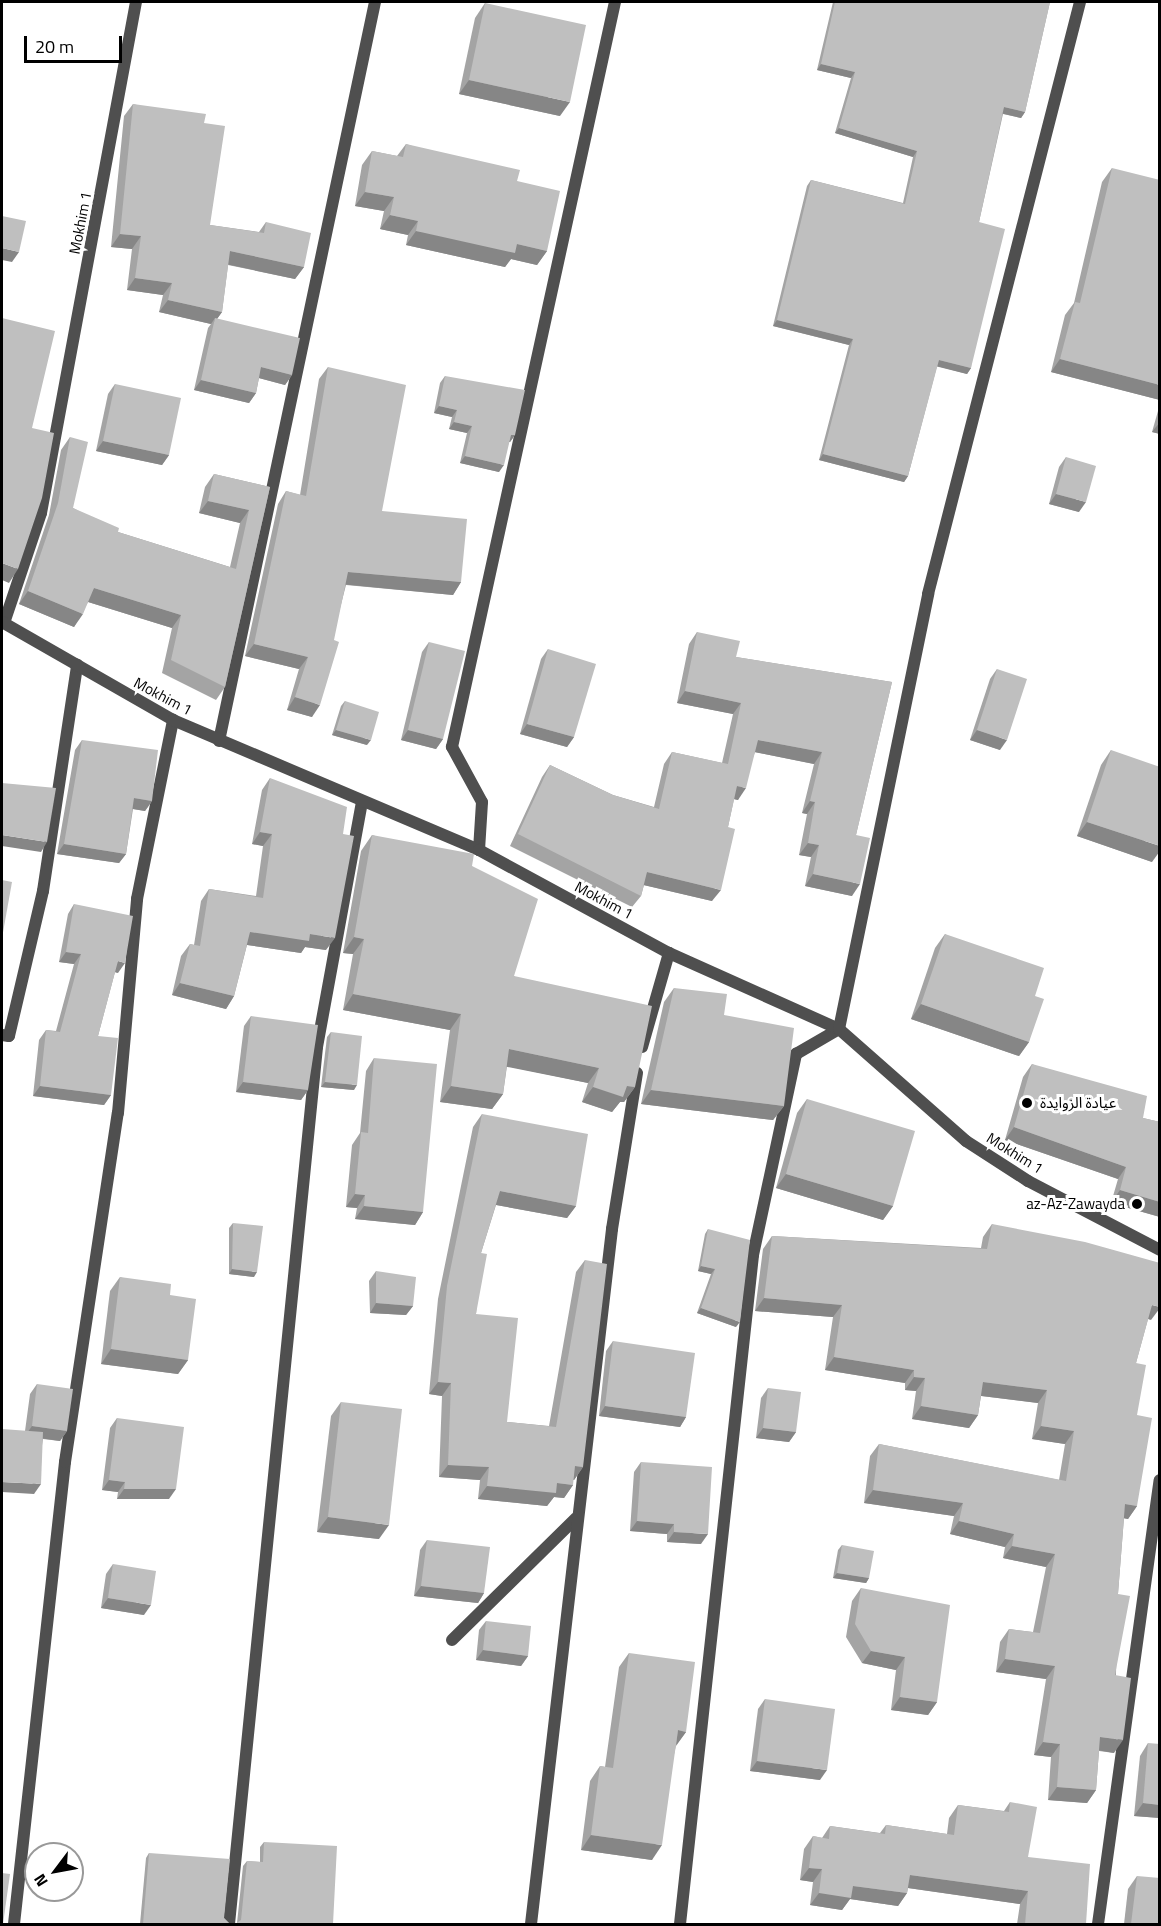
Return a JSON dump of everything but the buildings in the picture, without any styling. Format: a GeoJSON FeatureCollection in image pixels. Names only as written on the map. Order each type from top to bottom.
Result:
{"type":"FeatureCollection","features":[{"type":"Feature","properties":{"kind":"street","name":"Mokhim 1"},"geometry":{"type":"LineString","coordinates":[[136,2],[41,513],[3,623],[173,720],[479,850],[669,953],[839,1029],[966,1140],[1028,1181],[1160,1250]]}},
{"type":"Feature","properties":{"kind":"street"},"geometry":{"type":"LineString","coordinates":[[219,741],[375,2]]}},
{"type":"Feature","properties":{"kind":"street"},"geometry":{"type":"LineString","coordinates":[[479,850],[482,802],[452,747],[615,2]]}},
{"type":"Feature","properties":{"kind":"street"},"geometry":{"type":"LineString","coordinates":[[680,1924],[753,1255],[796,1054],[839,1029],[928,594],[1080,2]]}},
{"type":"Feature","properties":{"kind":"street"},"geometry":{"type":"LineString","coordinates":[[2,1035],[9,1036],[43,891],[77,665]]}},
{"type":"Feature","properties":{"kind":"street"},"geometry":{"type":"LineString","coordinates":[[14,1924],[65,1462],[118,1113],[137,899],[173,720]]}},
{"type":"Feature","properties":{"kind":"street"},"geometry":{"type":"LineString","coordinates":[[229,1924],[316,1047],[362,802]]}},
{"type":"Feature","properties":{"kind":"street"},"geometry":{"type":"LineString","coordinates":[[531,1924],[576,1518],[640,1056],[669,953]]}},
{"type":"Feature","properties":{"kind":"street"},"geometry":{"type":"LineString","coordinates":[[1098,1924],[1160,1480]]}},
{"type":"Feature","properties":{"kind":"street"},"geometry":{"type":"LineString","coordinates":[[452,1640],[576,1518]]}},
{"type":"Feature","properties":{"kind":"place","name":"عيادة الزوايدة"},"geometry":{"type":"Point","coordinates":[1027,1103]}},
{"type":"Feature","properties":{"kind":"place","name":"az-Az-Zawayda"},"geometry":{"type":"Point","coordinates":[1137,1204]}}]}
